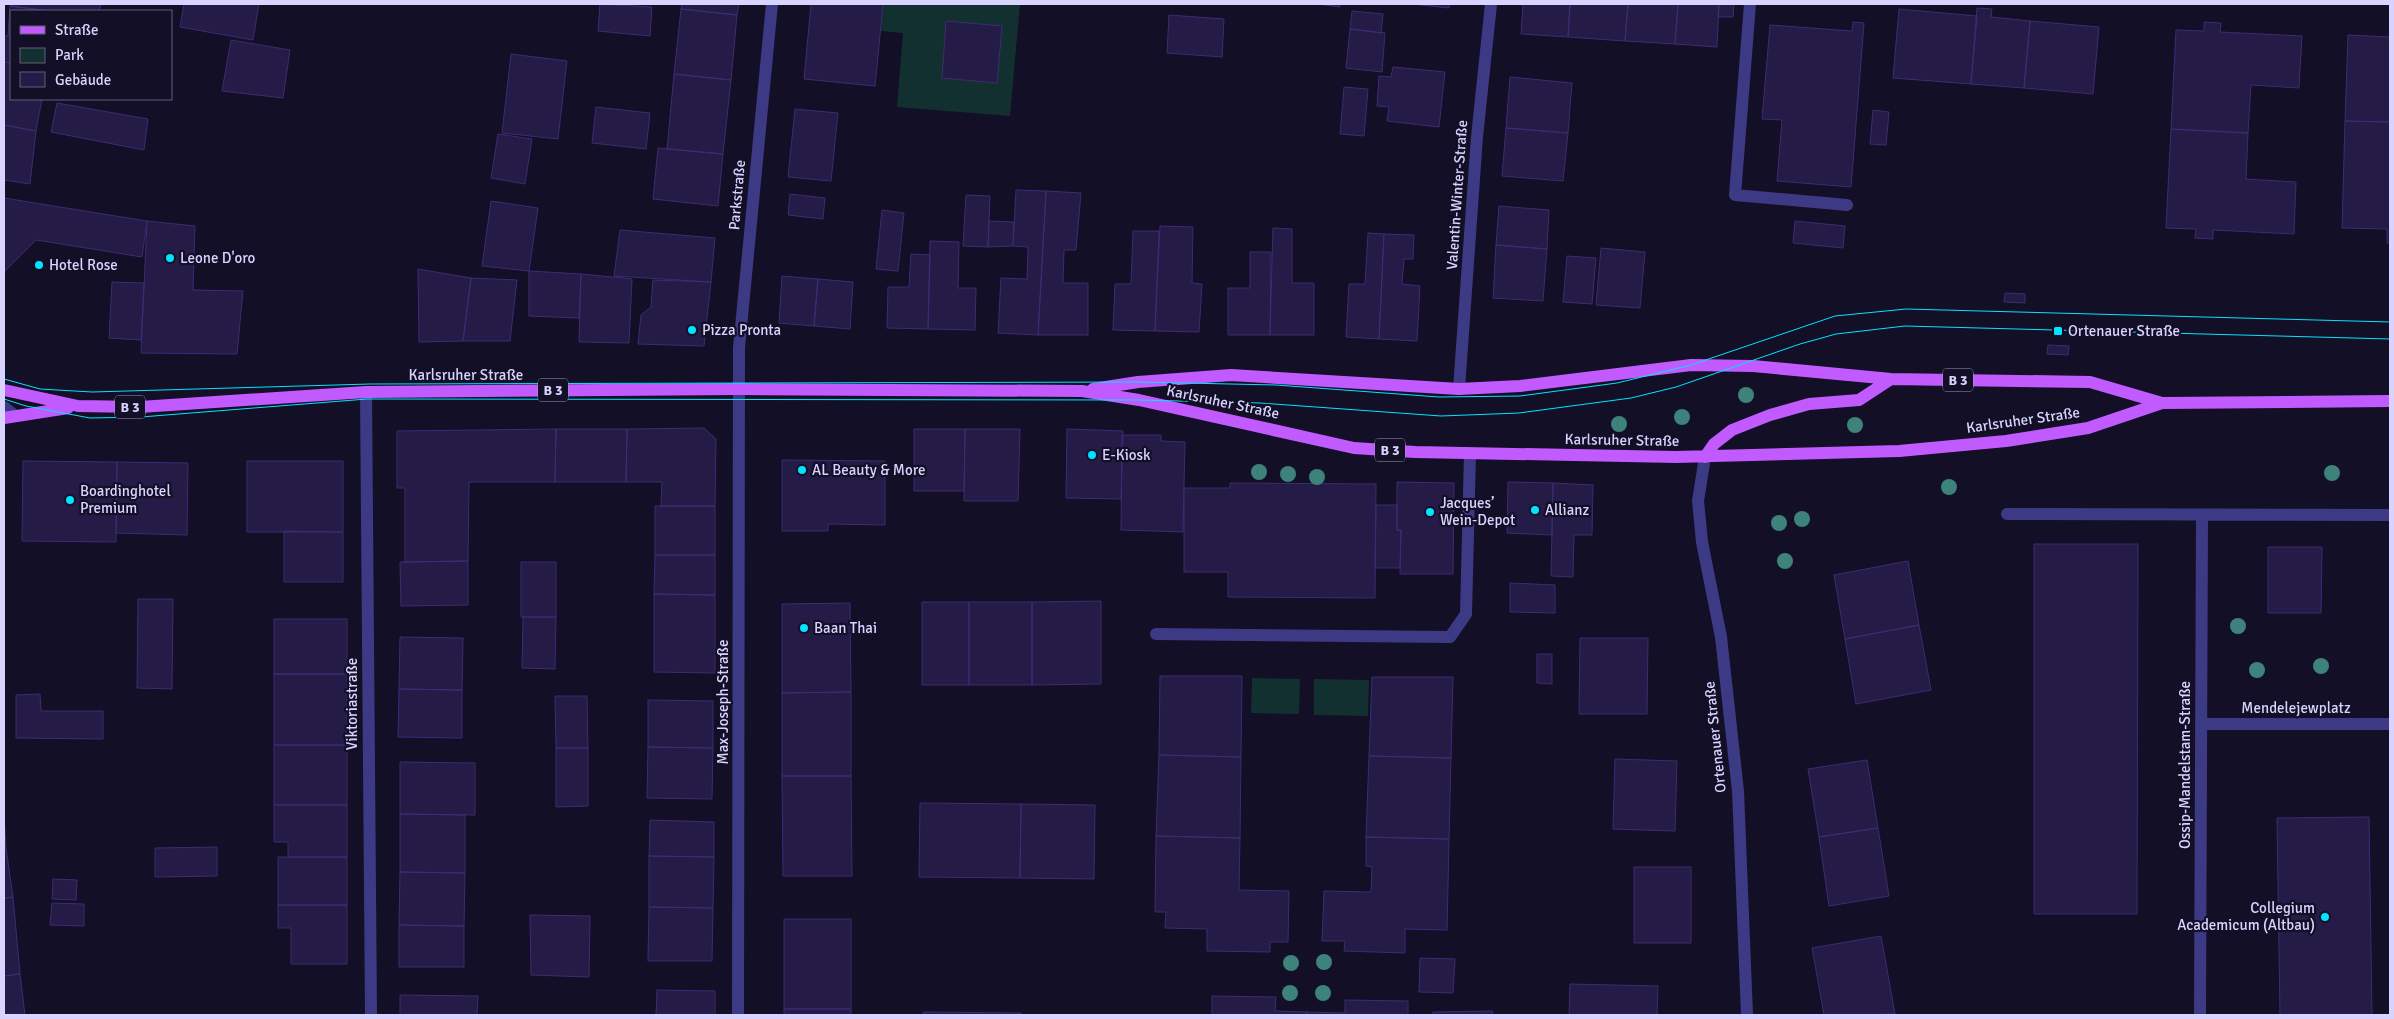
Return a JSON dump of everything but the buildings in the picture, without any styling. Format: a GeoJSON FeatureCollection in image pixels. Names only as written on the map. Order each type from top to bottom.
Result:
{"type":"FeatureCollection","features":[{"type":"Feature","properties":{"kind":"main road","name":"Karlsruher Straße"},"geometry":{"type":"LineString","coordinates":[[1082,391],[1138,382],[1231,375],[1459,389],[1520,386],[1692,365],[1753,366],[1891,379],[2090,382],[2162,403],[2390,402]]}},
{"type":"Feature","properties":{"kind":"main road"},"geometry":{"type":"LineString","coordinates":[[1705,457],[1714,444],[1732,430],[1770,415],[1809,404],[1859,400],[1891,379]]}},
{"type":"Feature","properties":{"kind":"main road","name":"Karlsruher Straße"},"geometry":{"type":"LineString","coordinates":[[4,390],[78,406],[140,407],[366,392],[739,389],[1082,391],[1139,400],[1354,448],[1470,454],[1705,457],[1899,451],[2006,441],[2088,428],[2162,403]]}},
{"type":"Feature","properties":{"kind":"main road","name":"B 3"},"geometry":{"type":"LineString","coordinates":[[9,417],[78,406]]}},
{"type":"Feature","properties":{"kind":"street","name":"Parkstraße"},"geometry":{"type":"LineString","coordinates":[[739,389],[739,348],[772,4]]}},
{"type":"Feature","properties":{"kind":"street","name":"Valentin-Winter-Straße"},"geometry":{"type":"LineString","coordinates":[[1459,389],[1477,137],[1491,4]]}},
{"type":"Feature","properties":{"kind":"street"},"geometry":{"type":"LineString","coordinates":[[1750,4],[1735,195],[1847,205]]}},
{"type":"Feature","properties":{"kind":"street","name":"Max-Joseph-Straße"},"geometry":{"type":"LineString","coordinates":[[738,1015],[739,389]]}},
{"type":"Feature","properties":{"kind":"street","name":"Viktoriastraße"},"geometry":{"type":"LineString","coordinates":[[366,392],[371,1015]]}},
{"type":"Feature","properties":{"kind":"street"},"geometry":{"type":"LineString","coordinates":[[4,407],[9,417]]}},
{"type":"Feature","properties":{"kind":"street"},"geometry":{"type":"LineString","coordinates":[[1156,634],[1450,637],[1466,614],[1470,454]]}},
{"type":"Feature","properties":{"kind":"street","name":"Ortenauer Straße"},"geometry":{"type":"LineString","coordinates":[[1705,457],[1698,501],[1702,542],[1721,637],[1738,791],[1747,1015]]}},
{"type":"Feature","properties":{"kind":"street"},"geometry":{"type":"LineString","coordinates":[[2007,514],[2390,515]]}},
{"type":"Feature","properties":{"kind":"street","name":"Ossip-Mandelstam-Straße"},"geometry":{"type":"LineString","coordinates":[[2200,1015],[2202,515]]}},
{"type":"Feature","properties":{"kind":"street","name":"Mendelejewplatz"},"geometry":{"type":"LineString","coordinates":[[2201,724],[2390,724]]}},
{"type":"Feature","properties":{"kind":"green space"},"geometry":{"type":"Polygon","coordinates":[[[883,4],[1020,4],[1010,116],[897,107],[903,33],[881,31],[883,4]]]}},
{"type":"Feature","properties":{"kind":"green space"},"geometry":{"type":"Polygon","coordinates":[[[1252,678],[1300,679],[1299,714],[1251,713],[1252,678]]]}},
{"type":"Feature","properties":{"kind":"green space"},"geometry":{"type":"Polygon","coordinates":[[[1314,679],[1369,680],[1368,716],[1314,715],[1314,679]]]}},
{"type":"Feature","properties":{"kind":"tram line"},"geometry":{"type":"LineString","coordinates":[[4,379],[40,389],[92,392],[370,384],[1138,382],[1276,385],[1439,397],[1520,396],[1617,383],[1691,365],[1835,316],[1906,309],[2390,322]]}},
{"type":"Feature","properties":{"kind":"tram line"},"geometry":{"type":"LineString","coordinates":[[4,399],[26,406],[90,418],[141,417],[367,399],[1139,400],[1260,403],[1441,416],[1519,413],[1631,398],[1676,387],[1800,344],[1836,334],[1905,326],[2390,339]]}},
{"type":"Feature","properties":{"kind":"place","name":"Leone D'oro"},"geometry":{"type":"Point","coordinates":[170,258]}},
{"type":"Feature","properties":{"kind":"place","name":"Hotel Rose"},"geometry":{"type":"Point","coordinates":[39,265]}},
{"type":"Feature","properties":{"kind":"place","name":"Pizza Pronta"},"geometry":{"type":"Point","coordinates":[692,330]}},
{"type":"Feature","properties":{"kind":"place","name":"Ortenauer Straße"},"geometry":{"type":"Point","coordinates":[2058,331]}},
{"type":"Feature","properties":{"kind":"place","name":"E-Kiosk"},"geometry":{"type":"Point","coordinates":[1092,455]}},
{"type":"Feature","properties":{"kind":"place","name":"AL Beauty & More"},"geometry":{"type":"Point","coordinates":[802,470]}},
{"type":"Feature","properties":{"kind":"place","name":"Boardinghotel Premium"},"geometry":{"type":"Point","coordinates":[70,500]}},
{"type":"Feature","properties":{"kind":"place","name":"Allianz"},"geometry":{"type":"Point","coordinates":[1535,510]}},
{"type":"Feature","properties":{"kind":"place","name":"Jacques’ Wein-Depot"},"geometry":{"type":"Point","coordinates":[1430,512]}},
{"type":"Feature","properties":{"kind":"place","name":"Baan Thai"},"geometry":{"type":"Point","coordinates":[804,628]}},
{"type":"Feature","properties":{"kind":"place","name":"Collegium Academicum (Altbau)"},"geometry":{"type":"Point","coordinates":[2325,917]}}]}
